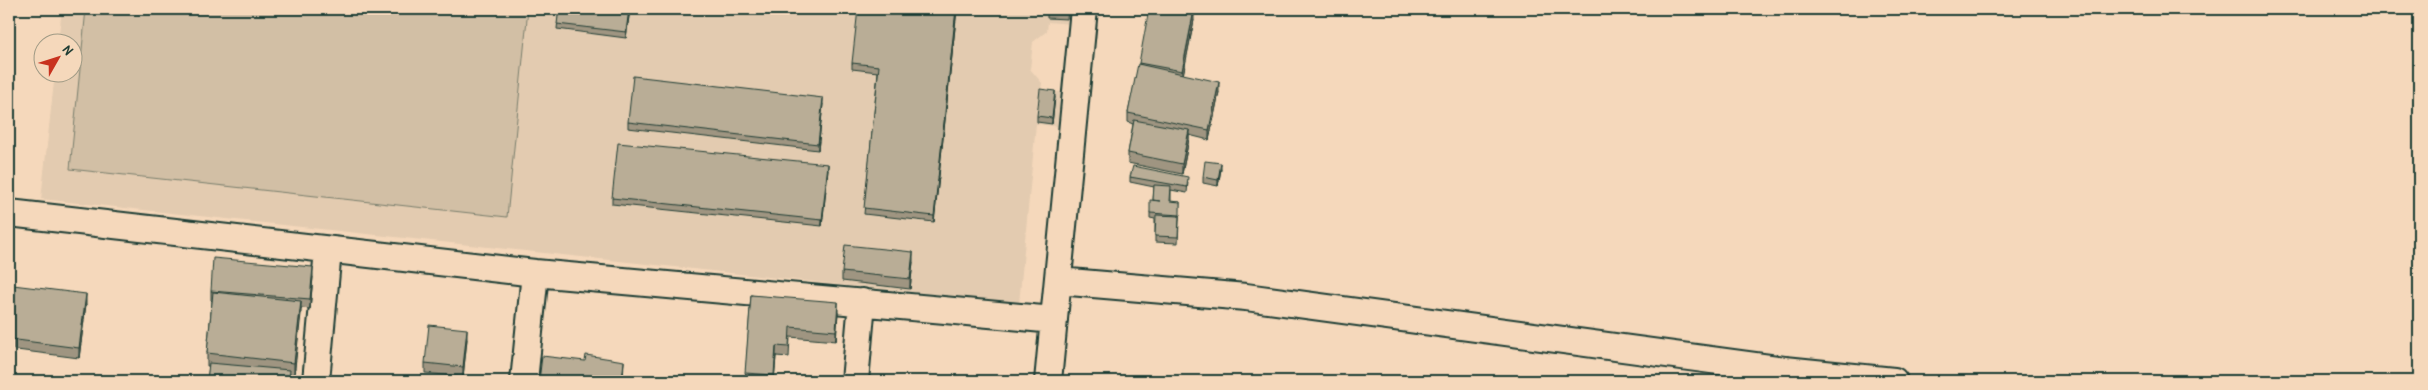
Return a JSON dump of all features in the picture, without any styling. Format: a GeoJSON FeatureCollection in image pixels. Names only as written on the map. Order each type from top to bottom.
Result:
{"type":"FeatureCollection","features":[{"type":"Feature","properties":{"kind":"street"},"geometry":{"type":"LineString","coordinates":[[1048,381],[1084,9]]}},
{"type":"Feature","properties":{"kind":"street"},"geometry":{"type":"LineString","coordinates":[[9,213],[535,274],[1054,320]]}},
{"type":"Feature","properties":{"kind":"street"},"geometry":{"type":"LineString","coordinates":[[316,381],[328,250]]}},
{"type":"Feature","properties":{"kind":"street"},"geometry":{"type":"LineString","coordinates":[[524,381],[535,274]]}},
{"type":"Feature","properties":{"kind":"street"},"geometry":{"type":"LineString","coordinates":[[1058,281],[1246,297],[1785,370],[1894,381]]}},
{"type":"Feature","properties":{"kind":"street"},"geometry":{"type":"LineString","coordinates":[[854,381],[862,302]]}},
{"type":"Feature","properties":{"kind":"shaded area"},"geometry":{"type":"Polygon","coordinates":[[[62,9],[1073,9],[1072,24],[1048,22],[1047,31],[1033,42],[1030,69],[1042,83],[1041,90],[1066,93],[1062,127],[1036,124],[1019,304],[41,199],[54,82],[82,82],[82,32],[59,32],[62,9]]]}},
{"type":"Feature","properties":{"kind":"shaded area"},"geometry":{"type":"Polygon","coordinates":[[[86,9],[528,9],[507,217],[70,169],[79,82],[82,82],[82,49],[86,9]]]}},
{"type":"Feature","properties":{"kind":"building"},"geometry":{"type":"Polygon","coordinates":[[[559,9],[629,9],[626,32],[557,24],[559,9]]]}},
{"type":"Feature","properties":{"kind":"building"},"geometry":{"type":"Polygon","coordinates":[[[858,9],[956,9],[934,216],[864,208],[879,66],[852,63],[858,9]]]}},
{"type":"Feature","properties":{"kind":"building"},"geometry":{"type":"Polygon","coordinates":[[[1047,9],[1067,9],[1067,14],[1047,12],[1047,9]]]}},
{"type":"Feature","properties":{"kind":"building"},"geometry":{"type":"Polygon","coordinates":[[[1149,9],[1194,10],[1182,71],[1139,63],[1149,9]]]}},
{"type":"Feature","properties":{"kind":"building"},"geometry":{"type":"Polygon","coordinates":[[[1138,64],[1219,82],[1209,130],[1128,113],[1138,64]]]}},
{"type":"Feature","properties":{"kind":"building"},"geometry":{"type":"Polygon","coordinates":[[[633,76],[823,98],[818,144],[628,122],[633,76]]]}},
{"type":"Feature","properties":{"kind":"building"},"geometry":{"type":"Polygon","coordinates":[[[1040,89],[1055,91],[1052,118],[1037,116],[1040,89]]]}},
{"type":"Feature","properties":{"kind":"building"},"geometry":{"type":"Polygon","coordinates":[[[1134,120],[1189,130],[1182,164],[1128,153],[1134,120]]]}},
{"type":"Feature","properties":{"kind":"building"},"geometry":{"type":"Polygon","coordinates":[[[618,143],[828,164],[822,220],[612,198],[618,143]]]}},
{"type":"Feature","properties":{"kind":"building"},"geometry":{"type":"Polygon","coordinates":[[[1205,161],[1221,163],[1218,180],[1203,177],[1205,161]]]}},
{"type":"Feature","properties":{"kind":"building"},"geometry":{"type":"Polygon","coordinates":[[[1133,166],[1188,177],[1187,187],[1130,177],[1133,166]]]}},
{"type":"Feature","properties":{"kind":"building"},"geometry":{"type":"Polygon","coordinates":[[[1154,185],[1171,186],[1170,201],[1180,202],[1180,215],[1150,213],[1150,200],[1160,201],[1153,200],[1154,185]]]}},
{"type":"Feature","properties":{"kind":"building"},"geometry":{"type":"Polygon","coordinates":[[[1156,215],[1179,216],[1178,237],[1155,236],[1156,215]]]}},
{"type":"Feature","properties":{"kind":"building"},"geometry":{"type":"Polygon","coordinates":[[[845,245],[913,252],[910,279],[842,272],[845,245]]]}},
{"type":"Feature","properties":{"kind":"building"},"geometry":{"type":"Polygon","coordinates":[[[213,258],[313,267],[310,299],[211,291],[213,258]]]}},
{"type":"Feature","properties":{"kind":"building"},"geometry":{"type":"Polygon","coordinates":[[[13,285],[86,294],[79,348],[9,339],[13,285]]]}},
{"type":"Feature","properties":{"kind":"building"},"geometry":{"type":"Polygon","coordinates":[[[213,292],[301,301],[294,363],[207,353],[213,292]]]}},
{"type":"Feature","properties":{"kind":"building"},"geometry":{"type":"Polygon","coordinates":[[[751,295],[838,302],[836,331],[790,327],[789,347],[776,346],[774,375],[745,373],[751,295]]]}},
{"type":"Feature","properties":{"kind":"building"},"geometry":{"type":"Polygon","coordinates":[[[429,325],[467,329],[463,367],[425,363],[429,325]]]}},
{"type":"Feature","properties":{"kind":"building"},"geometry":{"type":"Polygon","coordinates":[[[586,355],[624,361],[622,381],[539,381],[542,356],[585,361],[586,355]]]}},
{"type":"Feature","properties":{"kind":"building"},"geometry":{"type":"Polygon","coordinates":[[[209,363],[290,370],[289,381],[207,381],[209,363]]]}}]}
